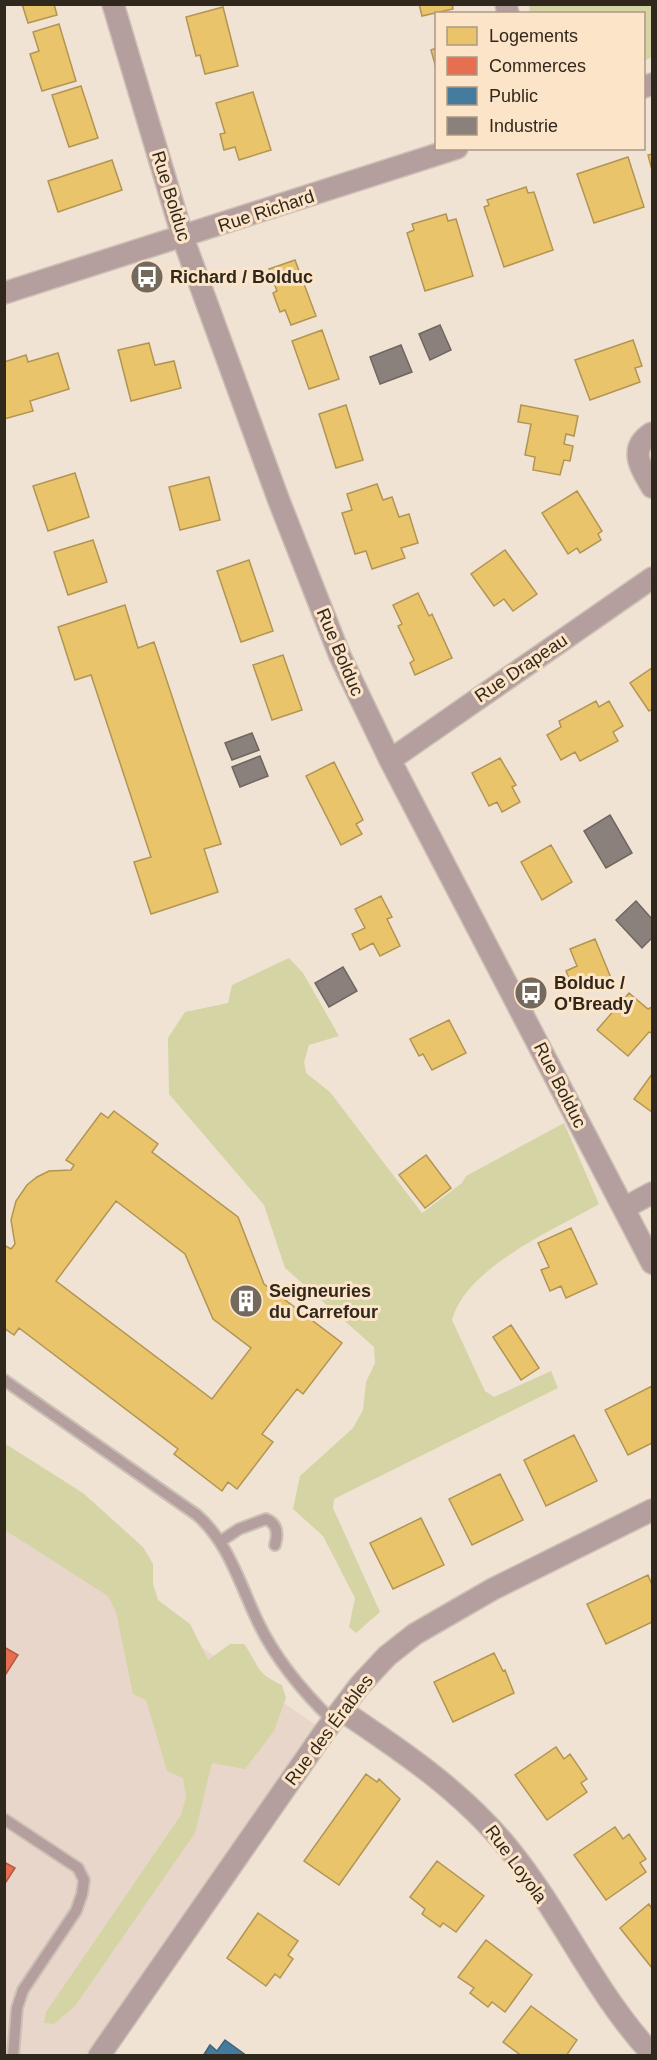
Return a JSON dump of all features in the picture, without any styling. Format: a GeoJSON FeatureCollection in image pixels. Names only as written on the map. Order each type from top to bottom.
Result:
{"type":"FeatureCollection","features":[{"type":"Feature","properties":{"kind":"street","name":"Rue Bolduc"},"geometry":{"type":"LineString","coordinates":[[113,4],[183,238],[279,501],[340,656],[390,760],[652,1263]]}},
{"type":"Feature","properties":{"kind":"street","name":"Rue Richard"},"geometry":{"type":"LineString","coordinates":[[4,293],[183,238],[451,150]]}},
{"type":"Feature","properties":{"kind":"street"},"geometry":{"type":"LineString","coordinates":[[652,433],[641,440],[638,449],[640,460],[652,487]]}},
{"type":"Feature","properties":{"kind":"street","name":"Rue Drapeau"},"geometry":{"type":"LineString","coordinates":[[390,760],[652,578]]}},
{"type":"Feature","properties":{"kind":"street"},"geometry":{"type":"LineString","coordinates":[[624,1208],[652,1193]]}},
{"type":"Feature","properties":{"kind":"street","name":"Rue des Érables"},"geometry":{"type":"LineString","coordinates":[[99,2055],[337,1715],[360,1685],[387,1656],[415,1634],[493,1589],[652,1510]]}},
{"type":"Feature","properties":{"kind":"street","name":"Rue Loyola"},"geometry":{"type":"LineString","coordinates":[[337,1715],[420,1763],[478,1813],[510,1850],[618,2013],[652,2054]]}},
{"type":"Feature","properties":{"kind":"lane"},"geometry":{"type":"LineString","coordinates":[[4,1380],[197,1515],[221,1541],[259,1624],[278,1656],[307,1696],[337,1715]]}},
{"type":"Feature","properties":{"kind":"lane"},"geometry":{"type":"LineString","coordinates":[[221,1541],[239,1529],[266,1519],[272,1521],[276,1528],[275,1545]]}},
{"type":"Feature","properties":{"kind":"lane"},"geometry":{"type":"LineString","coordinates":[[4,1819],[78,1868],[84,1880],[76,1911],[22,1990],[17,2008],[13,2055]]}},
{"type":"Feature","properties":{"kind":"shaded area"},"geometry":{"type":"Polygon","coordinates":[[[4,1513],[325,1731],[99,2055],[5,2055],[4,1513]]]}},
{"type":"Feature","properties":{"kind":"green space"},"geometry":{"type":"Polygon","coordinates":[[[529,5],[652,5],[652,57],[645,60],[645,12],[530,12],[529,5]]]}},
{"type":"Feature","properties":{"kind":"green space"},"geometry":{"type":"Polygon","coordinates":[[[289,958],[303,973],[339,1036],[309,1045],[304,1062],[306,1073],[330,1092],[422,1213],[462,1183],[466,1176],[564,1123],[599,1204],[536,1238],[493,1267],[460,1301],[452,1320],[485,1391],[494,1397],[551,1371],[558,1388],[334,1499],[333,1508],[380,1612],[356,1633],[349,1627],[355,1598],[323,1536],[293,1509],[300,1476],[353,1428],[363,1410],[366,1382],[375,1363],[374,1347],[285,1268],[264,1205],[169,1094],[168,1038],[185,1012],[228,1003],[232,985],[289,958]]]}},
{"type":"Feature","properties":{"kind":"green space"},"geometry":{"type":"Polygon","coordinates":[[[4,1443],[83,1493],[143,1547],[153,1564],[153,1584],[158,1600],[190,1624],[208,1660],[230,1644],[244,1644],[258,1668],[266,1676],[282,1685],[286,1698],[274,1731],[245,1769],[212,1763],[195,1833],[75,2006],[54,2024],[44,2023],[46,2012],[181,1815],[186,1797],[183,1778],[167,1771],[146,1700],[133,1694],[116,1612],[108,1596],[5,1530],[4,1443]]]}},
{"type":"Feature","properties":{"kind":"building: Logements"},"geometry":{"type":"Polygon","coordinates":[[[22,4],[54,4],[57,15],[28,23],[22,4]]]}},
{"type":"Feature","properties":{"kind":"building: Logements"},"geometry":{"type":"Polygon","coordinates":[[[419,4],[452,4],[453,9],[422,16],[419,4]]]}},
{"type":"Feature","properties":{"kind":"building: Logements"},"geometry":{"type":"Polygon","coordinates":[[[223,7],[238,66],[205,74],[200,55],[196,56],[186,17],[223,7]]]}},
{"type":"Feature","properties":{"kind":"building: Logements"},"geometry":{"type":"Polygon","coordinates":[[[59,24],[76,81],[42,91],[30,54],[39,51],[33,32],[59,24]]]}},
{"type":"Feature","properties":{"kind":"building: Logements"},"geometry":{"type":"Polygon","coordinates":[[[435,48],[435,64],[431,50],[435,48]]]}},
{"type":"Feature","properties":{"kind":"building: Logements"},"geometry":{"type":"Polygon","coordinates":[[[81,86],[98,138],[69,147],[52,95],[81,86]]]}},
{"type":"Feature","properties":{"kind":"building: Logements"},"geometry":{"type":"Polygon","coordinates":[[[253,92],[271,150],[239,160],[235,147],[224,150],[220,134],[225,133],[216,103],[253,92]]]}},
{"type":"Feature","properties":{"kind":"building: Logements"},"geometry":{"type":"Polygon","coordinates":[[[652,154],[652,170],[648,155],[652,154]]]}},
{"type":"Feature","properties":{"kind":"building: Logements"},"geometry":{"type":"Polygon","coordinates":[[[628,157],[644,207],[594,223],[577,174],[628,157]]]}},
{"type":"Feature","properties":{"kind":"building: Logements"},"geometry":{"type":"Polygon","coordinates":[[[112,160],[122,190],[58,212],[48,181],[112,160]]]}},
{"type":"Feature","properties":{"kind":"building: Logements"},"geometry":{"type":"Polygon","coordinates":[[[526,187],[528,193],[534,192],[553,250],[504,267],[484,207],[489,205],[487,200],[526,187]]]}},
{"type":"Feature","properties":{"kind":"building: Logements"},"geometry":{"type":"Polygon","coordinates":[[[446,214],[448,221],[456,219],[473,276],[425,291],[407,233],[414,230],[412,224],[446,214]]]}},
{"type":"Feature","properties":{"kind":"building: Logements"},"geometry":{"type":"Polygon","coordinates":[[[295,260],[316,316],[291,325],[285,310],[280,312],[273,293],[277,291],[269,269],[295,260]]]}},
{"type":"Feature","properties":{"kind":"building: Logements"},"geometry":{"type":"Polygon","coordinates":[[[322,330],[339,379],[309,389],[292,341],[322,330]]]}},
{"type":"Feature","properties":{"kind":"building: Logements"},"geometry":{"type":"Polygon","coordinates":[[[633,340],[642,366],[635,368],[640,382],[590,400],[575,360],[633,340]]]}},
{"type":"Feature","properties":{"kind":"building: Logements"},"geometry":{"type":"Polygon","coordinates":[[[149,343],[155,365],[174,361],[181,388],[131,401],[118,350],[149,343]]]}},
{"type":"Feature","properties":{"kind":"building: Logements"},"geometry":{"type":"Polygon","coordinates":[[[58,353],[69,389],[30,401],[33,411],[4,419],[4,362],[26,355],[28,362],[58,353]]]}},
{"type":"Feature","properties":{"kind":"building: Logements"},"geometry":{"type":"Polygon","coordinates":[[[346,405],[363,460],[336,468],[319,414],[346,405]]]}},
{"type":"Feature","properties":{"kind":"building: Logements"},"geometry":{"type":"Polygon","coordinates":[[[521,405],[578,416],[574,436],[566,434],[564,444],[573,446],[570,461],[564,460],[560,475],[533,470],[535,457],[525,455],[531,424],[518,422],[521,405]]]}},
{"type":"Feature","properties":{"kind":"building: Logements"},"geometry":{"type":"Polygon","coordinates":[[[75,473],[89,517],[48,531],[33,486],[75,473]]]}},
{"type":"Feature","properties":{"kind":"building: Logements"},"geometry":{"type":"Polygon","coordinates":[[[209,477],[220,520],[180,530],[169,487],[209,477]]]}},
{"type":"Feature","properties":{"kind":"building: Logements"},"geometry":{"type":"Polygon","coordinates":[[[377,484],[383,500],[392,497],[399,517],[409,514],[418,543],[401,548],[405,558],[372,569],[366,551],[355,554],[342,513],[352,510],[347,494],[377,484]]]}},
{"type":"Feature","properties":{"kind":"building: Logements"},"geometry":{"type":"Polygon","coordinates":[[[577,491],[602,531],[598,534],[601,540],[580,553],[577,548],[568,554],[542,513],[577,491]]]}},
{"type":"Feature","properties":{"kind":"building: Logements"},"geometry":{"type":"Polygon","coordinates":[[[93,540],[107,582],[68,595],[54,552],[93,540]]]}},
{"type":"Feature","properties":{"kind":"building: Logements"},"geometry":{"type":"Polygon","coordinates":[[[505,550],[537,594],[513,611],[504,599],[494,606],[471,574],[505,550]]]}},
{"type":"Feature","properties":{"kind":"building: Logements"},"geometry":{"type":"Polygon","coordinates":[[[249,560],[273,631],[241,642],[217,571],[249,560]]]}},
{"type":"Feature","properties":{"kind":"building: Logements"},"geometry":{"type":"Polygon","coordinates":[[[418,593],[429,616],[432,614],[452,658],[415,675],[410,663],[414,660],[398,626],[402,624],[393,605],[418,593]]]}},
{"type":"Feature","properties":{"kind":"building: Logements"},"geometry":{"type":"Polygon","coordinates":[[[125,605],[138,648],[154,642],[221,844],[204,849],[218,892],[151,914],[134,862],[151,857],[91,675],[75,680],[58,627],[125,605]]]}},
{"type":"Feature","properties":{"kind":"building: Logements"},"geometry":{"type":"Polygon","coordinates":[[[283,655],[302,710],[272,720],[253,665],[283,655]]]}},
{"type":"Feature","properties":{"kind":"building: Logements"},"geometry":{"type":"Polygon","coordinates":[[[652,668],[652,709],[649,711],[630,683],[652,668]]]}},
{"type":"Feature","properties":{"kind":"building: Logements"},"geometry":{"type":"Polygon","coordinates":[[[596,701],[599,707],[609,701],[623,726],[613,732],[618,741],[580,761],[575,752],[561,760],[547,735],[561,727],[559,721],[596,701]]]}},
{"type":"Feature","properties":{"kind":"building: Logements"},"geometry":{"type":"Polygon","coordinates":[[[500,758],[516,785],[512,787],[520,802],[502,812],[497,802],[489,806],[472,773],[500,758]]]}},
{"type":"Feature","properties":{"kind":"building: Logements"},"geometry":{"type":"Polygon","coordinates":[[[334,762],[363,820],[356,824],[362,834],[341,845],[306,776],[334,762]]]}},
{"type":"Feature","properties":{"kind":"building: Logements"},"geometry":{"type":"Polygon","coordinates":[[[551,845],[572,882],[542,900],[521,862],[551,845]]]}},
{"type":"Feature","properties":{"kind":"building: Logements"},"geometry":{"type":"Polygon","coordinates":[[[381,896],[392,917],[387,919],[400,946],[380,956],[373,943],[360,950],[352,934],[365,928],[355,909],[381,896]]]}},
{"type":"Feature","properties":{"kind":"building: Logements"},"geometry":{"type":"Polygon","coordinates":[[[595,939],[611,978],[600,982],[598,977],[573,988],[566,971],[577,966],[570,949],[595,939]]]}},
{"type":"Feature","properties":{"kind":"building: Logements"},"geometry":{"type":"Polygon","coordinates":[[[629,993],[648,1009],[652,1007],[652,1033],[649,1032],[628,1056],[597,1030],[629,993]]]}},
{"type":"Feature","properties":{"kind":"building: Logements"},"geometry":{"type":"Polygon","coordinates":[[[449,1020],[466,1053],[432,1070],[423,1054],[419,1056],[410,1039],[449,1020]]]}},
{"type":"Feature","properties":{"kind":"building: Logements"},"geometry":{"type":"Polygon","coordinates":[[[652,1074],[652,1112],[634,1099],[652,1074]]]}},
{"type":"Feature","properties":{"kind":"building: Logements","name":"Seigneuries du Carrefour"},"geometry":{"type":"Polygon","coordinates":[[[114,1111],[158,1144],[152,1152],[238,1217],[264,1284],[342,1343],[303,1394],[297,1389],[262,1434],[273,1442],[237,1489],[228,1482],[222,1491],[174,1454],[178,1449],[19,1328],[14,1335],[4,1328],[4,1245],[11,1249],[15,1244],[11,1220],[16,1201],[27,1185],[37,1177],[49,1171],[71,1170],[74,1165],[66,1160],[101,1113],[108,1118],[114,1111]],[[116,1201],[56,1281],[212,1399],[251,1348],[213,1319],[185,1254],[116,1201]]]}},
{"type":"Feature","properties":{"kind":"building: Logements"},"geometry":{"type":"Polygon","coordinates":[[[426,1155],[451,1188],[425,1208],[399,1175],[426,1155]]]}},
{"type":"Feature","properties":{"kind":"building: Logements"},"geometry":{"type":"Polygon","coordinates":[[[571,1228],[597,1284],[566,1298],[561,1286],[550,1291],[541,1270],[549,1267],[538,1243],[571,1228]]]}},
{"type":"Feature","properties":{"kind":"building: Logements"},"geometry":{"type":"Polygon","coordinates":[[[511,1325],[539,1368],[521,1380],[493,1337],[511,1325]]]}},
{"type":"Feature","properties":{"kind":"building: Logements"},"geometry":{"type":"Polygon","coordinates":[[[652,1386],[652,1443],[628,1455],[605,1410],[652,1386]]]}},
{"type":"Feature","properties":{"kind":"building: Logements"},"geometry":{"type":"Polygon","coordinates":[[[574,1435],[597,1481],[546,1506],[524,1460],[574,1435]]]}},
{"type":"Feature","properties":{"kind":"building: Logements"},"geometry":{"type":"Polygon","coordinates":[[[500,1474],[523,1520],[472,1545],[449,1499],[500,1474]]]}},
{"type":"Feature","properties":{"kind":"building: Logements"},"geometry":{"type":"Polygon","coordinates":[[[421,1518],[444,1565],[393,1589],[370,1543],[421,1518]]]}},
{"type":"Feature","properties":{"kind":"building: Logements"},"geometry":{"type":"Polygon","coordinates":[[[648,1575],[652,1585],[652,1622],[606,1644],[587,1604],[648,1575]]]}},
{"type":"Feature","properties":{"kind":"building: Logements"},"geometry":{"type":"Polygon","coordinates":[[[494,1653],[503,1671],[505,1670],[514,1693],[453,1722],[434,1682],[494,1653]]]}},
{"type":"Feature","properties":{"kind":"building: Logements"},"geometry":{"type":"Polygon","coordinates":[[[556,1747],[564,1759],[570,1754],[587,1779],[581,1783],[587,1792],[547,1820],[515,1775],[556,1747]]]}},
{"type":"Feature","properties":{"kind":"building: Logements"},"geometry":{"type":"Polygon","coordinates":[[[366,1774],[377,1782],[379,1779],[400,1799],[339,1885],[304,1861],[366,1774]]]}},
{"type":"Feature","properties":{"kind":"building: Logements"},"geometry":{"type":"Polygon","coordinates":[[[615,1827],[623,1839],[629,1834],[646,1859],[640,1863],[646,1872],[606,1900],[574,1855],[615,1827]]]}},
{"type":"Feature","properties":{"kind":"building: Logements"},"geometry":{"type":"Polygon","coordinates":[[[437,1861],[484,1896],[456,1932],[443,1923],[440,1927],[422,1914],[425,1909],[410,1897],[437,1861]]]}},
{"type":"Feature","properties":{"kind":"building: Logements"},"geometry":{"type":"Polygon","coordinates":[[[649,1904],[652,1909],[652,1968],[620,1928],[649,1904]]]}},
{"type":"Feature","properties":{"kind":"building: Logements"},"geometry":{"type":"Polygon","coordinates":[[[258,1913],[298,1941],[288,1955],[293,1959],[280,1978],[275,1974],[266,1986],[227,1958],[258,1913]]]}},
{"type":"Feature","properties":{"kind":"building: Logements"},"geometry":{"type":"Polygon","coordinates":[[[486,1940],[532,1975],[505,2012],[492,2002],[488,2007],[470,1993],[474,1988],[458,1977],[486,1940]]]}},
{"type":"Feature","properties":{"kind":"building: Logements"},"geometry":{"type":"Polygon","coordinates":[[[531,2006],[577,2040],[566,2056],[517,2056],[519,2054],[503,2042],[531,2006]]]}},
{"type":"Feature","properties":{"kind":"building: Commerces"},"geometry":{"type":"Polygon","coordinates":[[[4,1647],[18,1655],[4,1677],[4,1647]]]}},
{"type":"Feature","properties":{"kind":"building: Commerces"},"geometry":{"type":"Polygon","coordinates":[[[4,1862],[15,1868],[4,1885],[4,1862]]]}},
{"type":"Feature","properties":{"kind":"building: Public"},"geometry":{"type":"Polygon","coordinates":[[[225,2040],[247,2056],[203,2056],[210,2045],[217,2051],[225,2040]]]}},
{"type":"Feature","properties":{"kind":"building: Industrie"},"geometry":{"type":"Polygon","coordinates":[[[440,325],[451,350],[430,360],[419,334],[440,325]]]}},
{"type":"Feature","properties":{"kind":"building: Industrie"},"geometry":{"type":"Polygon","coordinates":[[[401,345],[412,372],[380,384],[370,357],[401,345]]]}},
{"type":"Feature","properties":{"kind":"building: Industrie"},"geometry":{"type":"Polygon","coordinates":[[[252,733],[259,750],[232,760],[225,743],[252,733]]]}},
{"type":"Feature","properties":{"kind":"building: Industrie"},"geometry":{"type":"Polygon","coordinates":[[[260,756],[268,776],[240,787],[232,767],[260,756]]]}},
{"type":"Feature","properties":{"kind":"building: Industrie"},"geometry":{"type":"Polygon","coordinates":[[[610,815],[632,853],[606,868],[584,831],[610,815]]]}},
{"type":"Feature","properties":{"kind":"building: Industrie"},"geometry":{"type":"Polygon","coordinates":[[[636,901],[652,919],[652,938],[642,948],[616,920],[636,901]]]}},
{"type":"Feature","properties":{"kind":"building: Industrie"},"geometry":{"type":"Polygon","coordinates":[[[343,967],[357,991],[329,1007],[315,983],[343,967]]]}},
{"type":"Feature","properties":{"kind":"place","name":"Richard / Bolduc"},"geometry":{"type":"Point","coordinates":[147,277]}},
{"type":"Feature","properties":{"kind":"place","name":"Bolduc / O'Bready"},"geometry":{"type":"Point","coordinates":[531,993]}},
{"type":"Feature","properties":{"kind":"place","name":"Seigneuries du Carrefour"},"geometry":{"type":"Point","coordinates":[246,1301]}}]}
